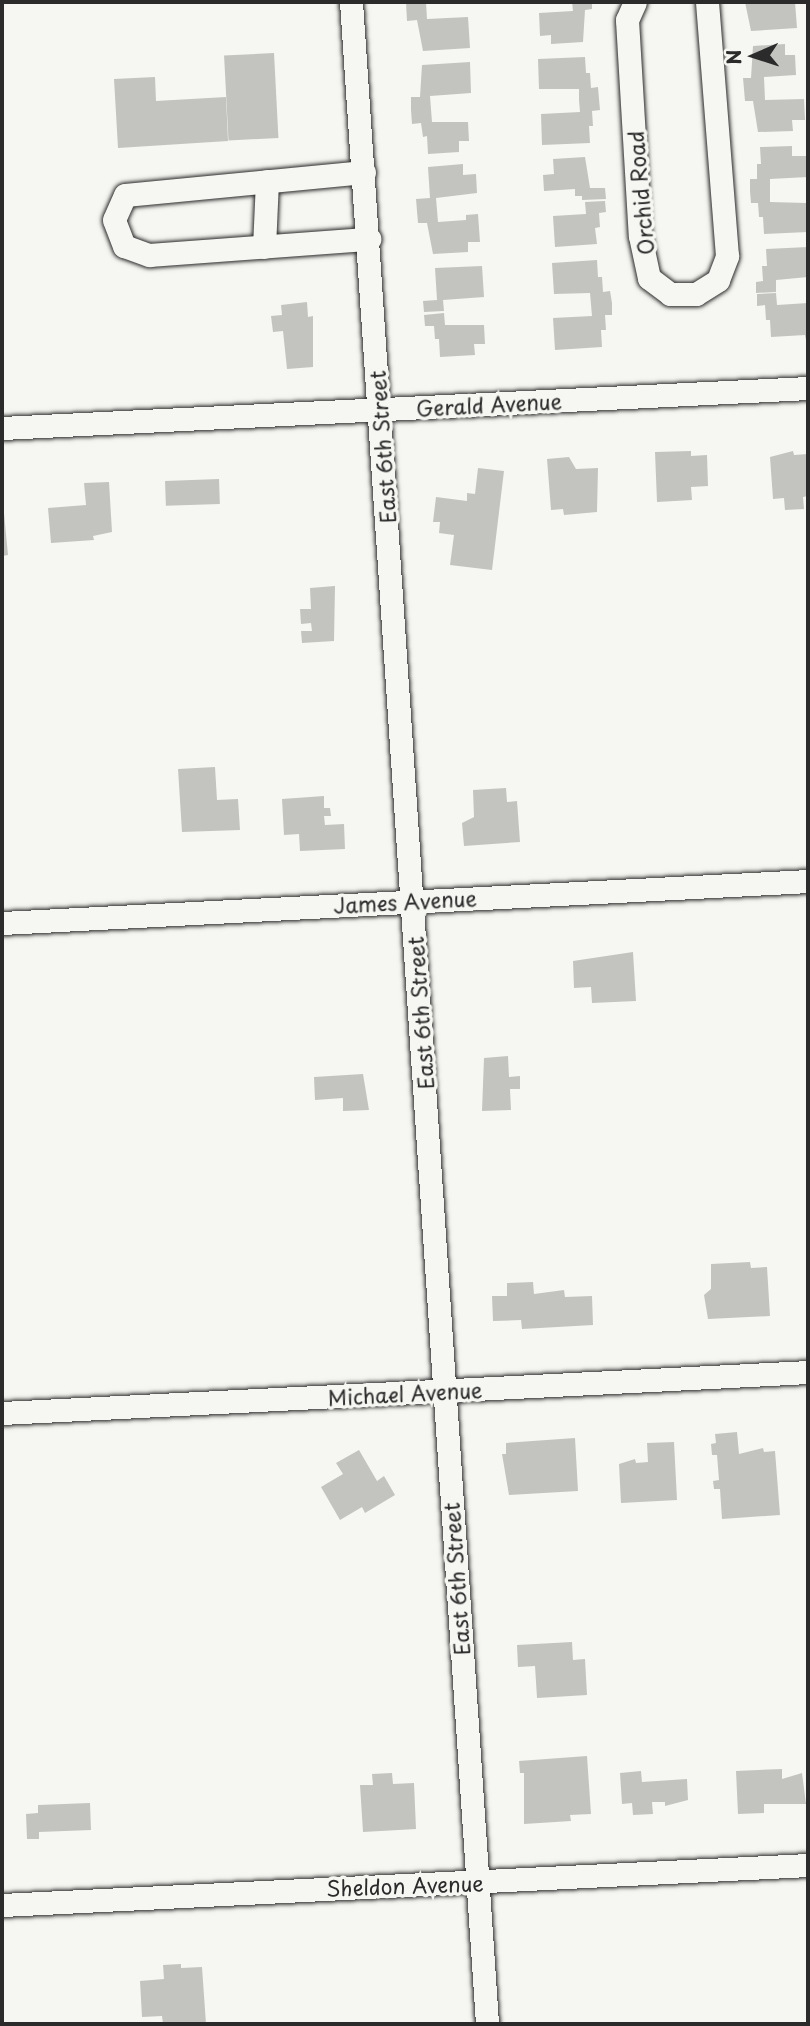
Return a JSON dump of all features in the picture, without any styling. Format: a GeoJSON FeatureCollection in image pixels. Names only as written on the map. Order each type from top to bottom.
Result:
{"type":"FeatureCollection","features":[{"type":"Feature","properties":{"kind":"street","name":"East 6th Street"},"geometry":{"type":"LineString","coordinates":[[351,2],[487,2024]]}},
{"type":"Feature","properties":{"kind":"street","name":"Orchid Road"},"geometry":{"type":"LineString","coordinates":[[635,2],[627,20],[640,236],[649,278],[670,294],[696,294],[718,280],[727,256],[708,2]]}},
{"type":"Feature","properties":{"kind":"street"},"geometry":{"type":"LineString","coordinates":[[364,172],[125,195],[114,220],[124,246],[149,255],[369,239]]}},
{"type":"Feature","properties":{"kind":"street"},"geometry":{"type":"LineString","coordinates":[[264,247],[267,181]]}},
{"type":"Feature","properties":{"kind":"street","name":"Gerald Avenue"},"geometry":{"type":"LineString","coordinates":[[2,428],[808,388]]}},
{"type":"Feature","properties":{"kind":"street","name":"James Avenue"},"geometry":{"type":"LineString","coordinates":[[2,923],[808,881]]}},
{"type":"Feature","properties":{"kind":"street","name":"Michael Avenue"},"geometry":{"type":"LineString","coordinates":[[2,1413],[808,1372]]}},
{"type":"Feature","properties":{"kind":"street","name":"Sheldon Avenue"},"geometry":{"type":"LineString","coordinates":[[2,1905],[808,1865]]}},
{"type":"Feature","properties":{"kind":"building"},"geometry":{"type":"Polygon","coordinates":[[[406,2],[426,2],[427,19],[468,17],[470,48],[423,51],[417,20],[407,21],[406,2]]]}},
{"type":"Feature","properties":{"kind":"building"},"geometry":{"type":"Polygon","coordinates":[[[572,2],[592,2],[592,9],[585,10],[583,42],[551,44],[551,35],[540,36],[539,13],[573,11],[572,2]]]}},
{"type":"Feature","properties":{"kind":"building"},"geometry":{"type":"Polygon","coordinates":[[[745,2],[795,2],[797,28],[751,31],[745,2]]]}},
{"type":"Feature","properties":{"kind":"building"},"geometry":{"type":"Polygon","coordinates":[[[785,44],[785,55],[795,55],[796,75],[764,77],[765,100],[804,99],[805,120],[792,120],[793,131],[758,132],[753,101],[745,101],[743,78],[751,78],[753,46],[785,44]]]}},
{"type":"Feature","properties":{"kind":"building"},"geometry":{"type":"Polygon","coordinates":[[[274,53],[278,138],[229,141],[224,56],[274,53]]]}},
{"type":"Feature","properties":{"kind":"building"},"geometry":{"type":"Polygon","coordinates":[[[585,57],[591,88],[598,87],[600,110],[592,111],[590,143],[542,145],[541,114],[580,112],[579,89],[539,89],[538,59],[585,57]]]}},
{"type":"Feature","properties":{"kind":"building"},"geometry":{"type":"Polygon","coordinates":[[[470,62],[471,93],[430,96],[432,122],[468,122],[469,141],[459,141],[459,152],[428,154],[427,136],[423,137],[421,123],[412,124],[411,110],[411,97],[420,97],[422,65],[470,62]]]}},
{"type":"Feature","properties":{"kind":"building"},"geometry":{"type":"Polygon","coordinates":[[[155,77],[156,101],[226,97],[228,141],[118,148],[114,79],[155,77]]]}},
{"type":"Feature","properties":{"kind":"building"},"geometry":{"type":"Polygon","coordinates":[[[792,146],[792,156],[808,156],[808,177],[770,179],[770,202],[806,203],[808,232],[764,234],[763,217],[759,217],[758,203],[751,203],[750,191],[750,179],[757,179],[757,164],[761,164],[760,147],[792,146]]]}},
{"type":"Feature","properties":{"kind":"building"},"geometry":{"type":"Polygon","coordinates":[[[585,157],[590,188],[605,188],[606,199],[582,200],[582,196],[575,196],[575,189],[544,191],[543,175],[554,174],[553,159],[585,157]]]}},
{"type":"Feature","properties":{"kind":"building"},"geometry":{"type":"Polygon","coordinates":[[[463,164],[463,175],[476,174],[477,193],[436,198],[438,222],[466,220],[466,215],[478,214],[480,242],[468,242],[468,252],[433,254],[427,223],[418,223],[416,199],[430,198],[428,167],[463,164]]]}},
{"type":"Feature","properties":{"kind":"building"},"geometry":{"type":"Polygon","coordinates":[[[605,201],[606,212],[599,213],[600,227],[595,228],[597,244],[555,247],[553,216],[586,214],[585,202],[605,201]]]}},
{"type":"Feature","properties":{"kind":"building"},"geometry":{"type":"Polygon","coordinates":[[[808,247],[808,277],[776,280],[776,292],[756,293],[756,282],[763,281],[762,266],[767,266],[766,249],[808,247]]]}},
{"type":"Feature","properties":{"kind":"building"},"geometry":{"type":"Polygon","coordinates":[[[597,260],[598,277],[602,277],[603,292],[610,291],[612,303],[612,315],[605,315],[606,330],[601,330],[602,347],[555,350],[553,318],[592,316],[590,293],[554,294],[552,263],[597,260]]]}},
{"type":"Feature","properties":{"kind":"building"},"geometry":{"type":"Polygon","coordinates":[[[482,266],[484,297],[443,300],[444,311],[424,312],[423,301],[437,300],[435,268],[482,266]]]}},
{"type":"Feature","properties":{"kind":"building"},"geometry":{"type":"Polygon","coordinates":[[[776,293],[777,305],[808,303],[808,349],[805,335],[771,337],[770,320],[766,320],[765,305],[757,306],[757,294],[776,293]]]}},
{"type":"Feature","properties":{"kind":"building"},"geometry":{"type":"Polygon","coordinates":[[[307,302],[308,317],[313,316],[313,367],[287,369],[283,331],[273,332],[271,316],[282,315],[281,305],[307,302]]]}},
{"type":"Feature","properties":{"kind":"building"},"geometry":{"type":"Polygon","coordinates":[[[444,313],[445,325],[484,325],[485,344],[474,344],[475,355],[440,357],[439,339],[435,339],[434,326],[425,326],[424,315],[444,313]]]}},
{"type":"Feature","properties":{"kind":"building"},"geometry":{"type":"Polygon","coordinates":[[[691,451],[691,456],[707,455],[708,486],[691,487],[692,500],[657,502],[655,452],[691,451]]]}},
{"type":"Feature","properties":{"kind":"building"},"geometry":{"type":"Polygon","coordinates":[[[793,451],[794,455],[808,454],[808,496],[803,497],[804,509],[785,510],[784,498],[773,499],[770,457],[793,451]]]}},
{"type":"Feature","properties":{"kind":"building"},"geometry":{"type":"Polygon","coordinates":[[[569,457],[576,469],[598,468],[597,512],[564,515],[563,509],[551,510],[547,459],[569,457]]]}},
{"type":"Feature","properties":{"kind":"building"},"geometry":{"type":"Polygon","coordinates":[[[478,468],[504,471],[492,570],[450,565],[454,535],[439,533],[440,522],[433,522],[436,497],[467,501],[467,493],[475,494],[478,468]]]}},
{"type":"Feature","properties":{"kind":"building"},"geometry":{"type":"Polygon","coordinates":[[[219,479],[220,504],[166,506],[165,481],[219,479]]]}},
{"type":"Feature","properties":{"kind":"building"},"geometry":{"type":"Polygon","coordinates":[[[109,482],[112,532],[93,536],[94,540],[51,543],[48,508],[86,505],[84,483],[109,482]]]}},
{"type":"Feature","properties":{"kind":"building"},"geometry":{"type":"Polygon","coordinates":[[[2,492],[8,555],[2,556],[2,492]]]}},
{"type":"Feature","properties":{"kind":"building"},"geometry":{"type":"Polygon","coordinates":[[[335,586],[334,641],[302,643],[301,631],[312,631],[311,623],[301,624],[300,609],[311,609],[310,588],[335,586]]]}},
{"type":"Feature","properties":{"kind":"building"},"geometry":{"type":"Polygon","coordinates":[[[215,767],[217,800],[238,799],[240,830],[182,832],[178,769],[215,767]]]}},
{"type":"Feature","properties":{"kind":"building"},"geometry":{"type":"Polygon","coordinates":[[[506,788],[507,802],[517,801],[520,842],[464,846],[462,823],[474,817],[473,790],[506,788]]]}},
{"type":"Feature","properties":{"kind":"building"},"geometry":{"type":"Polygon","coordinates":[[[324,796],[324,808],[330,808],[331,816],[324,816],[325,825],[344,824],[345,849],[300,851],[299,834],[284,835],[282,799],[324,796]]]}},
{"type":"Feature","properties":{"kind":"building"},"geometry":{"type":"Polygon","coordinates":[[[633,952],[636,1001],[592,1003],[591,987],[574,988],[573,961],[633,952]]]}},
{"type":"Feature","properties":{"kind":"building"},"geometry":{"type":"Polygon","coordinates":[[[508,1056],[509,1077],[520,1076],[520,1089],[510,1089],[511,1110],[482,1111],[484,1058],[508,1056]]]}},
{"type":"Feature","properties":{"kind":"building"},"geometry":{"type":"Polygon","coordinates":[[[363,1074],[369,1110],[343,1111],[343,1098],[315,1100],[314,1077],[363,1074]]]}},
{"type":"Feature","properties":{"kind":"building"},"geometry":{"type":"Polygon","coordinates":[[[750,1262],[751,1268],[767,1267],[770,1316],[708,1319],[704,1295],[711,1289],[711,1264],[750,1262]]]}},
{"type":"Feature","properties":{"kind":"building"},"geometry":{"type":"Polygon","coordinates":[[[533,1282],[534,1294],[564,1290],[565,1297],[592,1296],[593,1325],[522,1329],[521,1320],[493,1321],[492,1296],[507,1296],[507,1283],[533,1282]]]}},
{"type":"Feature","properties":{"kind":"building"},"geometry":{"type":"Polygon","coordinates":[[[737,1432],[739,1454],[763,1448],[764,1452],[775,1451],[780,1515],[722,1519],[720,1489],[714,1489],[713,1481],[719,1480],[717,1455],[712,1455],[711,1444],[716,1443],[715,1434],[737,1432]]]}},
{"type":"Feature","properties":{"kind":"building"},"geometry":{"type":"Polygon","coordinates":[[[575,1438],[578,1491],[509,1495],[502,1454],[506,1454],[506,1443],[575,1438]]]}},
{"type":"Feature","properties":{"kind":"building"},"geometry":{"type":"Polygon","coordinates":[[[674,1442],[677,1500],[621,1503],[619,1464],[635,1459],[636,1463],[648,1462],[647,1443],[674,1442]]]}},
{"type":"Feature","properties":{"kind":"building"},"geometry":{"type":"Polygon","coordinates":[[[359,1450],[377,1481],[384,1476],[395,1495],[365,1513],[362,1507],[340,1520],[321,1487],[343,1474],[336,1463],[359,1450]]]}},
{"type":"Feature","properties":{"kind":"building"},"geometry":{"type":"Polygon","coordinates":[[[572,1642],[573,1660],[585,1659],[587,1695],[537,1698],[535,1666],[518,1667],[517,1645],[572,1642]]]}},
{"type":"Feature","properties":{"kind":"building"},"geometry":{"type":"Polygon","coordinates":[[[587,1756],[591,1814],[570,1815],[571,1821],[524,1824],[524,1773],[520,1773],[519,1761],[587,1756]]]}},
{"type":"Feature","properties":{"kind":"building"},"geometry":{"type":"Polygon","coordinates":[[[782,1769],[782,1779],[802,1773],[806,1804],[764,1804],[764,1813],[738,1814],[736,1771],[782,1769]]]}},
{"type":"Feature","properties":{"kind":"building"},"geometry":{"type":"Polygon","coordinates":[[[641,1771],[642,1782],[687,1779],[688,1800],[665,1806],[665,1802],[652,1802],[653,1814],[633,1815],[632,1803],[622,1804],[620,1773],[641,1771]]]}},
{"type":"Feature","properties":{"kind":"building"},"geometry":{"type":"Polygon","coordinates":[[[392,1773],[393,1784],[414,1783],[416,1829],[363,1832],[360,1785],[373,1785],[372,1774],[392,1773]]]}},
{"type":"Feature","properties":{"kind":"building"},"geometry":{"type":"Polygon","coordinates":[[[90,1803],[91,1830],[39,1832],[39,1839],[27,1839],[26,1814],[38,1813],[38,1805],[90,1803]]]}},
{"type":"Feature","properties":{"kind":"building"},"geometry":{"type":"Polygon","coordinates":[[[181,1964],[181,1968],[202,1967],[206,2024],[163,2024],[162,2016],[142,2017],[140,1981],[164,1979],[163,1965],[181,1964]]]}}]}
